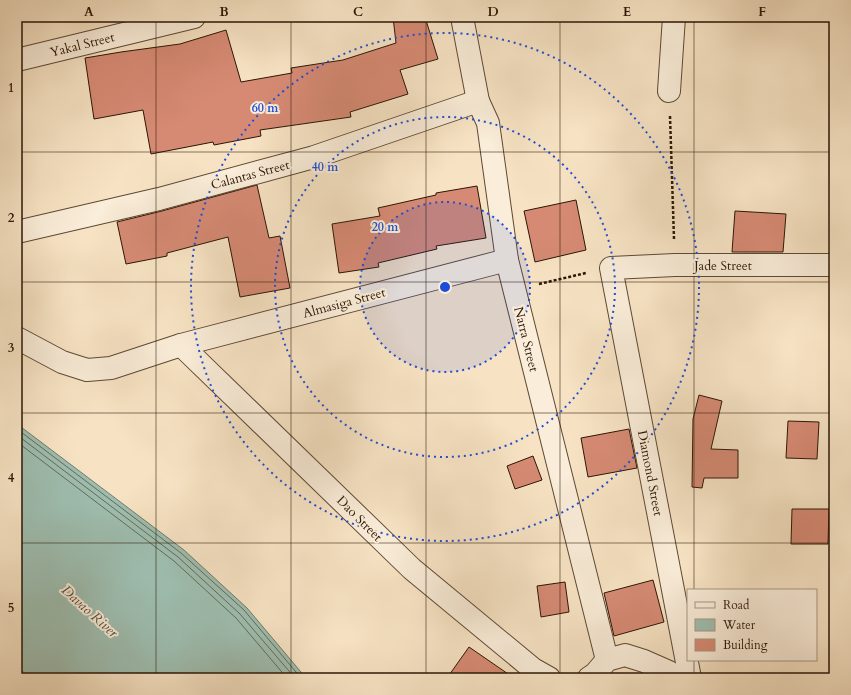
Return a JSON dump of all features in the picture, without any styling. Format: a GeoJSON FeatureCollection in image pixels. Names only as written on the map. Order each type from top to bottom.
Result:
{"type":"FeatureCollection","features":[{"type":"Feature","properties":{"kind":"street","name":"Yakal Street"},"geometry":{"type":"LineString","coordinates":[[17,60],[194,17]]}},
{"type":"Feature","properties":{"kind":"street","name":"Narra Street"},"geometry":{"type":"LineString","coordinates":[[462,17],[478,101],[488,123],[507,260],[607,660]]}},
{"type":"Feature","properties":{"kind":"street"},"geometry":{"type":"LineString","coordinates":[[670,91],[674,17]]}},
{"type":"Feature","properties":{"kind":"street","name":"Calantas Street"},"geometry":{"type":"LineString","coordinates":[[17,232],[159,199],[314,157],[478,101]]}},
{"type":"Feature","properties":{"kind":"street","name":"Almasiga Street"},"geometry":{"type":"LineString","coordinates":[[17,338],[62,362],[86,370],[111,368],[181,344],[507,260]]}},
{"type":"Feature","properties":{"kind":"street","name":"Jade Street"},"geometry":{"type":"LineString","coordinates":[[601,270],[675,265],[834,265]]}},
{"type":"Feature","properties":{"kind":"street","name":"Diamond Street"},"geometry":{"type":"LineString","coordinates":[[601,270],[690,678]]}},
{"type":"Feature","properties":{"kind":"street","name":"Dao Street"},"geometry":{"type":"LineString","coordinates":[[181,344],[412,569],[533,669],[549,678]]}},
{"type":"Feature","properties":{"kind":"street"},"geometry":{"type":"LineString","coordinates":[[589,678],[595,674],[607,660],[624,655],[644,661],[669,672],[676,678]]}},
{"type":"Feature","properties":{"kind":"path"},"geometry":{"type":"LineString","coordinates":[[670,91],[675,265]]}},
{"type":"Feature","properties":{"kind":"path"},"geometry":{"type":"LineString","coordinates":[[515,291],[553,280],[601,270]]}},
{"type":"Feature","properties":{"kind":"water","name":"Davao River"},"geometry":{"type":"Polygon","coordinates":[[[17,424],[184,550],[247,608],[306,678],[31,678],[17,667],[17,424]]]}},
{"type":"Feature","properties":{"kind":"building"},"geometry":{"type":"Polygon","coordinates":[[[393,17],[425,17],[438,59],[400,70],[408,94],[350,112],[351,117],[260,130],[261,136],[214,145],[213,142],[151,154],[143,110],[94,119],[85,58],[180,44],[226,30],[241,82],[292,73],[291,68],[343,60],[396,43],[393,17]]]}},
{"type":"Feature","properties":{"kind":"building"},"geometry":{"type":"Polygon","coordinates":[[[257,185],[269,238],[280,236],[290,288],[240,297],[228,237],[167,253],[167,256],[126,264],[117,222],[257,185]]]}},
{"type":"Feature","properties":{"kind":"building"},"geometry":{"type":"Polygon","coordinates":[[[477,186],[486,238],[436,246],[437,249],[378,263],[379,267],[339,273],[332,224],[380,216],[378,208],[436,195],[436,193],[477,186]]]}},
{"type":"Feature","properties":{"kind":"building"},"geometry":{"type":"Polygon","coordinates":[[[576,200],[586,250],[535,262],[524,211],[576,200]]]}},
{"type":"Feature","properties":{"kind":"building"},"geometry":{"type":"Polygon","coordinates":[[[735,211],[786,214],[783,252],[732,252],[735,211]]]}},
{"type":"Feature","properties":{"kind":"building"},"geometry":{"type":"Polygon","coordinates":[[[699,395],[722,401],[711,449],[738,450],[738,478],[704,478],[702,488],[692,487],[693,419],[699,395]]]}},
{"type":"Feature","properties":{"kind":"building"},"geometry":{"type":"Polygon","coordinates":[[[788,421],[819,422],[817,459],[786,458],[788,421]]]}},
{"type":"Feature","properties":{"kind":"building"},"geometry":{"type":"Polygon","coordinates":[[[629,429],[637,468],[588,477],[581,438],[629,429]]]}},
{"type":"Feature","properties":{"kind":"building"},"geometry":{"type":"Polygon","coordinates":[[[533,456],[542,480],[515,489],[507,466],[533,456]]]}},
{"type":"Feature","properties":{"kind":"building"},"geometry":{"type":"Polygon","coordinates":[[[792,509],[829,509],[828,544],[791,544],[792,509]]]}},
{"type":"Feature","properties":{"kind":"building"},"geometry":{"type":"Polygon","coordinates":[[[653,580],[664,622],[614,636],[604,593],[653,580]]]}},
{"type":"Feature","properties":{"kind":"building"},"geometry":{"type":"Polygon","coordinates":[[[565,582],[569,612],[541,617],[537,586],[565,582]]]}},
{"type":"Feature","properties":{"kind":"building"},"geometry":{"type":"Polygon","coordinates":[[[469,647],[514,678],[447,678],[469,647]]]}}]}
